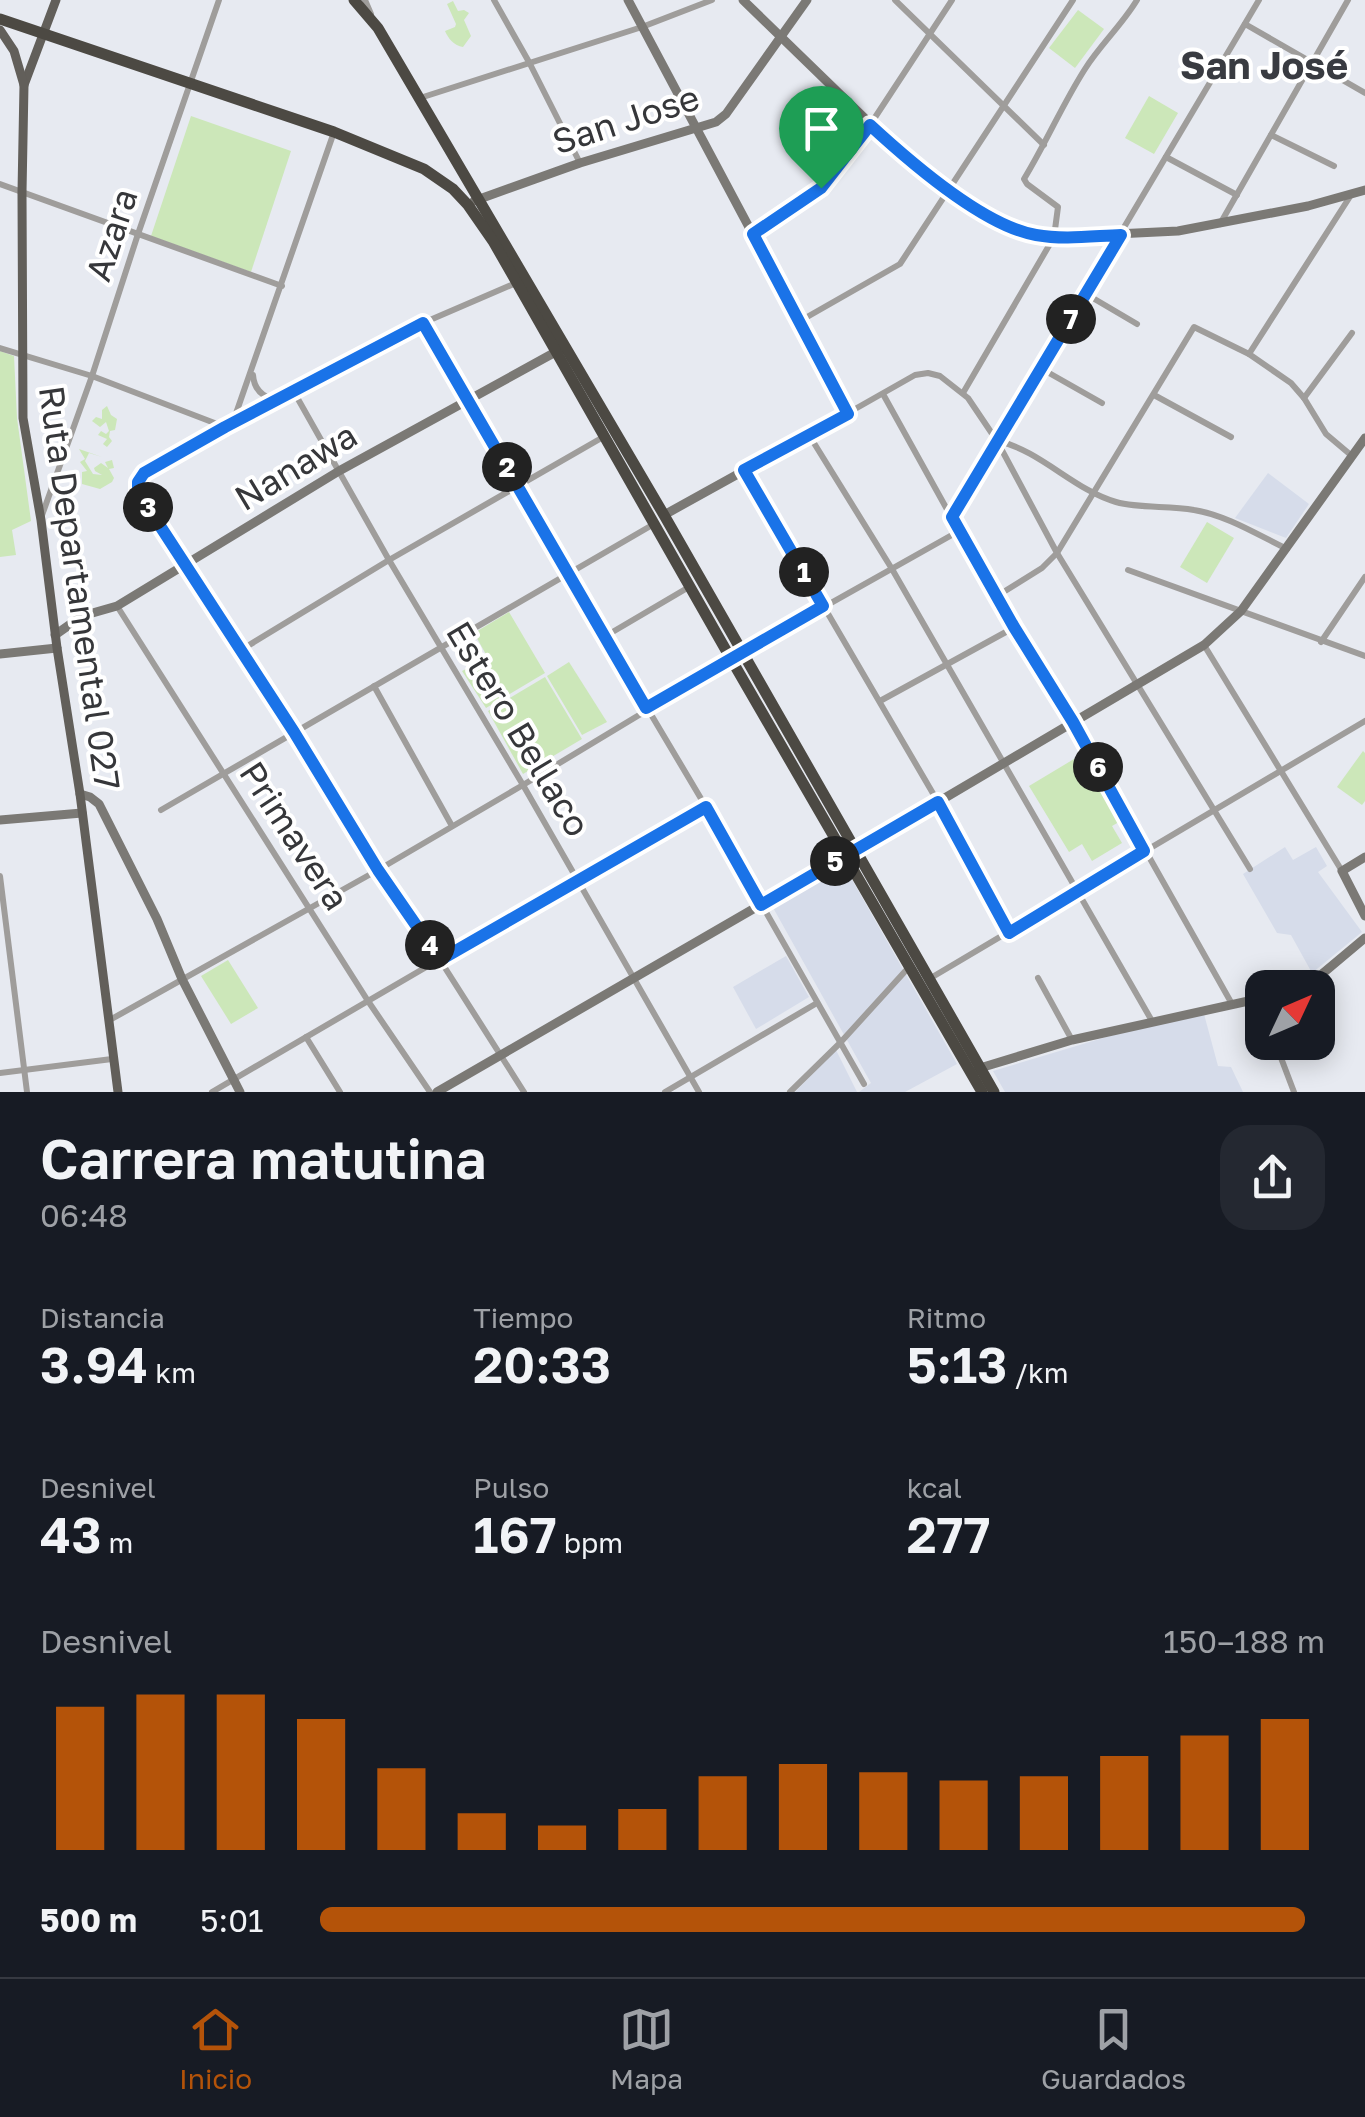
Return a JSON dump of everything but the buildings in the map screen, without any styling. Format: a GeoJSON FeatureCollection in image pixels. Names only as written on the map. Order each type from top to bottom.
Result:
{"type":"FeatureCollection","features":[{"type":"Feature","properties":{"kind":"highway"},"geometry":{"type":"LineString","coordinates":[[354,0],[378,28],[420,98],[460,168],[493,241],[561,349],[604,436],[659,520],[690,586],[737,656]]}},
{"type":"Feature","properties":{"kind":"highway"},"geometry":{"type":"LineString","coordinates":[[0,19],[392,154],[424,169],[473,202],[850,852],[930,980],[976,1071],[982,1092]]}},
{"type":"Feature","properties":{"kind":"highway"},"geometry":{"type":"LineString","coordinates":[[447,184],[460,168]]}},
{"type":"Feature","properties":{"kind":"highway"},"geometry":{"type":"LineString","coordinates":[[850,852],[910,966],[976,1071],[994,1092]]}},
{"type":"Feature","properties":{"kind":"main road","name":"Ruta Departamental 027"},"geometry":{"type":"LineString","coordinates":[[56,0],[24,85],[23,418],[80,794],[118,1092]]}},
{"type":"Feature","properties":{"kind":"main road"},"geometry":{"type":"LineString","coordinates":[[0,30],[14,52],[24,85]]}},
{"type":"Feature","properties":{"kind":"street","name":"Azara"},"geometry":{"type":"LineString","coordinates":[[41,520],[219,0]]}},
{"type":"Feature","properties":{"kind":"street"},"geometry":{"type":"LineString","coordinates":[[365,0],[378,28]]}},
{"type":"Feature","properties":{"kind":"street"},"geometry":{"type":"LineString","coordinates":[[494,0],[580,163]]}},
{"type":"Feature","properties":{"kind":"street"},"geometry":{"type":"LineString","coordinates":[[628,0],[848,414]]}},
{"type":"Feature","properties":{"kind":"street"},"geometry":{"type":"LineString","coordinates":[[420,98],[712,0]]}},
{"type":"Feature","properties":{"kind":"street"},"geometry":{"type":"LineString","coordinates":[[743,0],[916,167],[985,214],[1018,231],[1054,237],[1178,231],[1308,206],[1365,190]]}},
{"type":"Feature","properties":{"kind":"street","name":"San Jose"},"geometry":{"type":"LineString","coordinates":[[473,202],[580,163],[716,122],[726,114],[807,0]]}},
{"type":"Feature","properties":{"kind":"street"},"geometry":{"type":"LineString","coordinates":[[895,0],[1044,145]]}},
{"type":"Feature","properties":{"kind":"street"},"geometry":{"type":"LineString","coordinates":[[753,234],[821,188],[870,125],[952,0]]}},
{"type":"Feature","properties":{"kind":"street"},"geometry":{"type":"LineString","coordinates":[[964,393],[1054,237],[1058,207],[1024,179],[1088,64],[1137,0]]}},
{"type":"Feature","properties":{"kind":"street"},"geometry":{"type":"LineString","coordinates":[[952,517],[1259,0]]}},
{"type":"Feature","properties":{"kind":"street"},"geometry":{"type":"LineString","coordinates":[[1220,224],[1348,0]]}},
{"type":"Feature","properties":{"kind":"street"},"geometry":{"type":"LineString","coordinates":[[798,322],[900,264],[1071,1]]}},
{"type":"Feature","properties":{"kind":"street"},"geometry":{"type":"LineString","coordinates":[[1245,24],[1365,93]]}},
{"type":"Feature","properties":{"kind":"street"},"geometry":{"type":"LineString","coordinates":[[229,426],[334,132]]}},
{"type":"Feature","properties":{"kind":"street"},"geometry":{"type":"LineString","coordinates":[[1271,135],[1334,166]]}},
{"type":"Feature","properties":{"kind":"street"},"geometry":{"type":"LineString","coordinates":[[1166,158],[1237,195]]}},
{"type":"Feature","properties":{"kind":"street"},"geometry":{"type":"LineString","coordinates":[[0,184],[282,286]]}},
{"type":"Feature","properties":{"kind":"street"},"geometry":{"type":"LineString","coordinates":[[1249,354],[1352,194]]}},
{"type":"Feature","properties":{"kind":"street"},"geometry":{"type":"LineString","coordinates":[[517,283],[423,323],[229,426],[144,473],[138,482],[138,492],[524,1092]]}},
{"type":"Feature","properties":{"kind":"street"},"geometry":{"type":"LineString","coordinates":[[1086,294],[1137,324]]}},
{"type":"Feature","properties":{"kind":"street"},"geometry":{"type":"LineString","coordinates":[[423,323],[864,1084]]}},
{"type":"Feature","properties":{"kind":"street"},"geometry":{"type":"LineString","coordinates":[[998,596],[1042,568],[1057,553],[1194,327],[1249,354],[1290,383],[1326,434],[1352,456]]}},
{"type":"Feature","properties":{"kind":"street"},"geometry":{"type":"LineString","coordinates":[[1304,398],[1352,334]]}},
{"type":"Feature","properties":{"kind":"street"},"geometry":{"type":"LineString","coordinates":[[0,348],[92,376],[229,426]]}},
{"type":"Feature","properties":{"kind":"street","name":"Nanawa"},"geometry":{"type":"LineString","coordinates":[[56,635],[82,616],[117,606],[340,472],[561,349]]}},
{"type":"Feature","properties":{"kind":"street"},"geometry":{"type":"LineString","coordinates":[[252,368],[258,389],[266,398],[277,400]]}},
{"type":"Feature","properties":{"kind":"street"},"geometry":{"type":"LineString","coordinates":[[1042,368],[1102,403]]}},
{"type":"Feature","properties":{"kind":"street"},"geometry":{"type":"LineString","coordinates":[[160,810],[744,470],[915,376],[928,373],[940,376],[964,393],[979,412],[1057,553],[1250,869]]}},
{"type":"Feature","properties":{"kind":"street","name":"Estero Bellaco"},"geometry":{"type":"LineString","coordinates":[[294,392],[699,1092]]}},
{"type":"Feature","properties":{"kind":"street"},"geometry":{"type":"LineString","coordinates":[[883,394],[1232,1004]]}},
{"type":"Feature","properties":{"kind":"street"},"geometry":{"type":"LineString","coordinates":[[1154,395],[1231,436]]}},
{"type":"Feature","properties":{"kind":"street"},"geometry":{"type":"LineString","coordinates":[[809,435],[892,569],[1152,1021]]}},
{"type":"Feature","properties":{"kind":"street"},"geometry":{"type":"LineString","coordinates":[[241,650],[604,436]]}},
{"type":"Feature","properties":{"kind":"street"},"geometry":{"type":"LineString","coordinates":[[433,1092],[1204,645],[1241,612],[1365,438]]}},
{"type":"Feature","properties":{"kind":"street"},"geometry":{"type":"LineString","coordinates":[[997,441],[1116,502],[1197,510],[1287,549]]}},
{"type":"Feature","properties":{"kind":"street"},"geometry":{"type":"LineString","coordinates":[[744,470],[938,802],[1009,933]]}},
{"type":"Feature","properties":{"kind":"street"},"geometry":{"type":"LineString","coordinates":[[34,482],[52,485]]}},
{"type":"Feature","properties":{"kind":"street"},"geometry":{"type":"LineString","coordinates":[[108,1021],[378,870],[646,708],[959,531]]}},
{"type":"Feature","properties":{"kind":"street"},"geometry":{"type":"LineString","coordinates":[[1128,570],[1365,656]]}},
{"type":"Feature","properties":{"kind":"street"},"geometry":{"type":"LineString","coordinates":[[1322,642],[1365,577]]}},
{"type":"Feature","properties":{"kind":"street"},"geometry":{"type":"LineString","coordinates":[[604,636],[690,586]]}},
{"type":"Feature","properties":{"kind":"street","name":"Primavera"},"geometry":{"type":"LineString","coordinates":[[117,606],[368,1001],[433,1092]]}},
{"type":"Feature","properties":{"kind":"street"},"geometry":{"type":"LineString","coordinates":[[879,701],[1014,627]]}},
{"type":"Feature","properties":{"kind":"street"},"geometry":{"type":"LineString","coordinates":[[1204,645],[1342,871],[1365,916]]}},
{"type":"Feature","properties":{"kind":"street"},"geometry":{"type":"LineString","coordinates":[[0,654],[57,648]]}},
{"type":"Feature","properties":{"kind":"street"},"geometry":{"type":"LineString","coordinates":[[374,686],[452,826]]}},
{"type":"Feature","properties":{"kind":"street"},"geometry":{"type":"LineString","coordinates":[[930,980],[1365,721]]}},
{"type":"Feature","properties":{"kind":"street"},"geometry":{"type":"LineString","coordinates":[[80,794],[100,804],[240,1092]]}},
{"type":"Feature","properties":{"kind":"street"},"geometry":{"type":"LineString","coordinates":[[212,1092],[706,807]]}},
{"type":"Feature","properties":{"kind":"street"},"geometry":{"type":"LineString","coordinates":[[0,820],[82,813]]}},
{"type":"Feature","properties":{"kind":"street"},"geometry":{"type":"LineString","coordinates":[[1342,871],[1365,857]]}},
{"type":"Feature","properties":{"kind":"street"},"geometry":{"type":"LineString","coordinates":[[0,876],[27,1092]]}},
{"type":"Feature","properties":{"kind":"street"},"geometry":{"type":"LineString","coordinates":[[1327,970],[1365,938]]}},
{"type":"Feature","properties":{"kind":"street"},"geometry":{"type":"LineString","coordinates":[[0,949],[10,948]]}},
{"type":"Feature","properties":{"kind":"street"},"geometry":{"type":"LineString","coordinates":[[790,1092],[910,966]]}},
{"type":"Feature","properties":{"kind":"street"},"geometry":{"type":"LineString","coordinates":[[1038,978],[1072,1040]]}},
{"type":"Feature","properties":{"kind":"street"},"geometry":{"type":"LineString","coordinates":[[665,1092],[817,1003]]}},
{"type":"Feature","properties":{"kind":"street"},"geometry":{"type":"LineString","coordinates":[[976,1071],[1072,1040],[1245,1003]]}},
{"type":"Feature","properties":{"kind":"street"},"geometry":{"type":"LineString","coordinates":[[306,1037],[340,1092]]}},
{"type":"Feature","properties":{"kind":"street"},"geometry":{"type":"LineString","coordinates":[[0,1073],[112,1059]]}},
{"type":"Feature","properties":{"kind":"street"},"geometry":{"type":"LineString","coordinates":[[1282,1060],[1294,1092]]}},
{"type":"Feature","properties":{"kind":"shaded area"},"geometry":{"type":"Polygon","coordinates":[[[1268,473],[1309,504],[1286,538],[1235,518],[1268,473]]]}},
{"type":"Feature","properties":{"kind":"shaded area"},"geometry":{"type":"Polygon","coordinates":[[[1285,847],[1293,860],[1316,847],[1327,866],[1318,872],[1362,932],[1316,970],[1310,970],[1291,935],[1277,933],[1243,874],[1285,847]]]}},
{"type":"Feature","properties":{"kind":"shaded area"},"geometry":{"type":"Polygon","coordinates":[[[843,864],[957,1064],[905,1092],[859,1092],[871,1083],[771,904],[843,864]]]}},
{"type":"Feature","properties":{"kind":"shaded area"},"geometry":{"type":"Polygon","coordinates":[[[786,956],[809,997],[756,1029],[733,987],[786,956]]]}},
{"type":"Feature","properties":{"kind":"shaded area"},"geometry":{"type":"Polygon","coordinates":[[[1204,1014],[1218,1066],[1231,1067],[1243,1092],[1005,1092],[993,1071],[1113,1035],[1204,1014]]]}},
{"type":"Feature","properties":{"kind":"shaded area"},"geometry":{"type":"Polygon","coordinates":[[[836,1050],[857,1092],[795,1092],[836,1050]]]}},
{"type":"Feature","properties":{"kind":"green space"},"geometry":{"type":"Polygon","coordinates":[[[453,1],[458,11],[469,13],[464,20],[471,36],[463,47],[445,31],[456,24],[447,4],[453,1]]]}},
{"type":"Feature","properties":{"kind":"green space"},"geometry":{"type":"Polygon","coordinates":[[[1078,10],[1104,29],[1075,68],[1049,48],[1078,10]]]}},
{"type":"Feature","properties":{"kind":"green space"},"geometry":{"type":"Polygon","coordinates":[[[1149,96],[1178,113],[1154,154],[1125,138],[1149,96]]]}},
{"type":"Feature","properties":{"kind":"green space"},"geometry":{"type":"Polygon","coordinates":[[[191,116],[291,151],[251,272],[151,236],[191,116]]]}},
{"type":"Feature","properties":{"kind":"green space"},"geometry":{"type":"Polygon","coordinates":[[[0,351],[14,356],[17,418],[31,521],[12,530],[16,555],[0,557],[0,351]]]}},
{"type":"Feature","properties":{"kind":"green space"},"geometry":{"type":"Polygon","coordinates":[[[107,406],[117,419],[107,447],[103,444],[107,439],[98,435],[109,431],[106,422],[100,427],[92,421],[96,417],[102,419],[102,410],[107,406]]]}},
{"type":"Feature","properties":{"kind":"green space"},"geometry":{"type":"Polygon","coordinates":[[[79,449],[102,457],[89,453],[85,461],[93,474],[102,475],[94,468],[101,463],[108,468],[105,462],[112,460],[112,482],[100,489],[82,484],[82,472],[87,471],[80,462],[85,459],[79,449]]]}},
{"type":"Feature","properties":{"kind":"green space"},"geometry":{"type":"Polygon","coordinates":[[[1207,522],[1234,538],[1207,583],[1180,567],[1207,522]]]}},
{"type":"Feature","properties":{"kind":"green space"},"geometry":{"type":"Polygon","coordinates":[[[509,612],[545,673],[486,708],[462,671],[488,658],[474,633],[509,612]]]}},
{"type":"Feature","properties":{"kind":"green space"},"geometry":{"type":"Polygon","coordinates":[[[569,662],[607,722],[582,735],[547,676],[569,662]]]}},
{"type":"Feature","properties":{"kind":"green space"},"geometry":{"type":"Polygon","coordinates":[[[545,677],[582,739],[523,774],[488,711],[545,677]]]}},
{"type":"Feature","properties":{"kind":"green space"},"geometry":{"type":"Polygon","coordinates":[[[1363,751],[1365,801],[1362,805],[1337,787],[1363,751]]]}},
{"type":"Feature","properties":{"kind":"green space"},"geometry":{"type":"Polygon","coordinates":[[[1079,756],[1119,822],[1112,826],[1122,843],[1092,861],[1082,844],[1069,852],[1029,786],[1079,756]]]}},
{"type":"Feature","properties":{"kind":"green space"},"geometry":{"type":"Polygon","coordinates":[[[228,960],[258,1008],[231,1024],[201,976],[228,960]]]}},
{"type":"Feature","properties":{"kind":"district","name":"San José"},"geometry":{"type":"Point","coordinates":[1264,66]}},
{"type":"Feature","properties":{"kind":"route"},"geometry":{"type":"LineString","coordinates":[[870,125],[916,167],[985,214],[1018,231],[1054,237],[1121,235],[952,517],[1144,851],[1009,933],[938,802],[761,905],[706,807],[440,960],[378,870],[294,732],[138,492],[138,482],[144,473],[225,427],[423,323],[646,708],[823,606],[744,470],[848,414],[753,234],[821,188],[870,125]]}}]}
